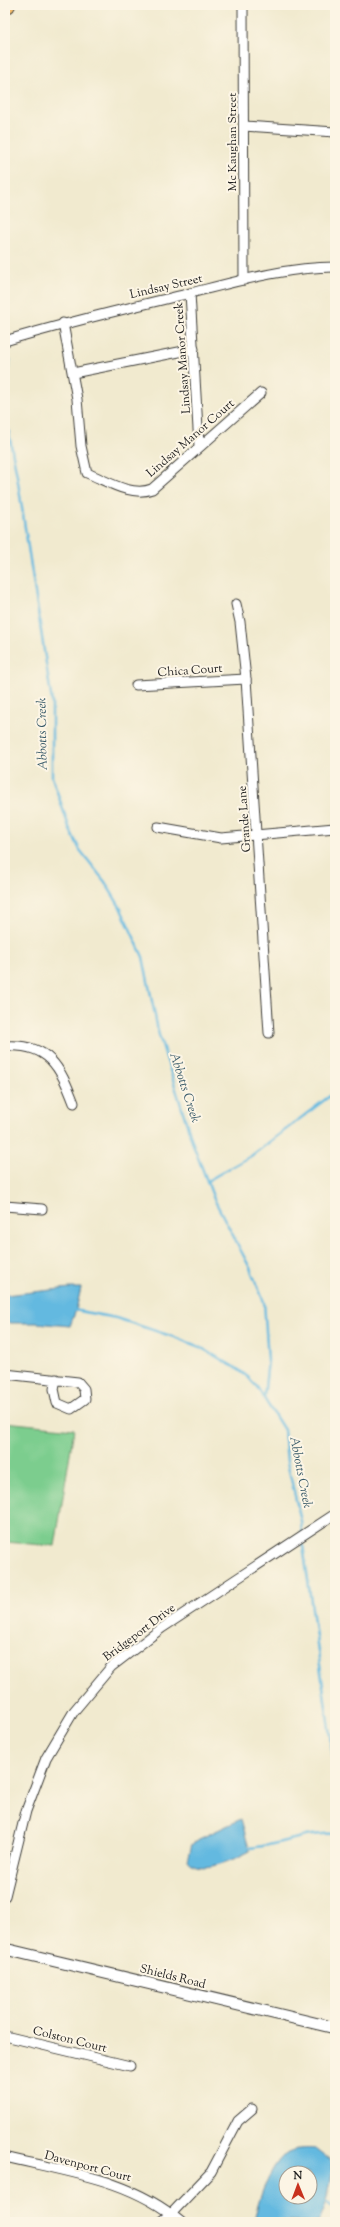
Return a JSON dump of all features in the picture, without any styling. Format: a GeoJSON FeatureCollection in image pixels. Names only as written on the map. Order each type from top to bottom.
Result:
{"type":"FeatureCollection","features":[{"type":"Feature","properties":{"kind":"street","name":"Mc Kaughan Street"},"geometry":{"type":"LineString","coordinates":[[243,5],[244,280]]}},
{"type":"Feature","properties":{"kind":"street"},"geometry":{"type":"LineString","coordinates":[[244,126],[335,132]]}},
{"type":"Feature","properties":{"kind":"street","name":"Lindsay Street"},"geometry":{"type":"LineString","coordinates":[[5,341],[63,323],[244,280],[317,267],[335,267]]}},
{"type":"Feature","properties":{"kind":"street","name":"Lindsay Manor Creek"},"geometry":{"type":"LineString","coordinates":[[190,293],[199,446]]}},
{"type":"Feature","properties":{"kind":"street"},"geometry":{"type":"LineString","coordinates":[[63,323],[73,373],[194,349]]}},
{"type":"Feature","properties":{"kind":"street","name":"Lindsay Manor Court"},"geometry":{"type":"LineString","coordinates":[[73,373],[81,446],[87,473],[134,492],[143,492],[152,489],[199,446],[261,393]]}},
{"type":"Feature","properties":{"kind":"street","name":"Grande Lane"},"geometry":{"type":"LineString","coordinates":[[236,604],[240,622],[246,679],[269,1033]]}},
{"type":"Feature","properties":{"kind":"street","name":"Chica Court"},"geometry":{"type":"LineString","coordinates":[[136,685],[246,679]]}},
{"type":"Feature","properties":{"kind":"street"},"geometry":{"type":"LineString","coordinates":[[158,827],[221,838],[335,828]]}},
{"type":"Feature","properties":{"kind":"street"},"geometry":{"type":"LineString","coordinates":[[5,1046],[22,1046],[32,1048],[50,1059],[62,1074],[74,1103]]}},
{"type":"Feature","properties":{"kind":"street"},"geometry":{"type":"LineString","coordinates":[[5,1206],[42,1209]]}},
{"type":"Feature","properties":{"kind":"street"},"geometry":{"type":"LineString","coordinates":[[5,1374],[56,1379]]}},
{"type":"Feature","properties":{"kind":"street","name":"Bridgeport Drive"},"geometry":{"type":"LineString","coordinates":[[5,1896],[26,1811],[46,1758],[74,1711],[112,1667],[162,1628],[335,1514]]}},
{"type":"Feature","properties":{"kind":"street","name":"Shields Road"},"geometry":{"type":"LineString","coordinates":[[5,1949],[335,2028]]}},
{"type":"Feature","properties":{"kind":"street","name":"Colston Court"},"geometry":{"type":"LineString","coordinates":[[5,2036],[130,2066]]}},
{"type":"Feature","properties":{"kind":"street"},"geometry":{"type":"LineString","coordinates":[[160,2222],[171,2214],[212,2172],[231,2131],[238,2121],[252,2109]]}},
{"type":"Feature","properties":{"kind":"street","name":"Davenport Court"},"geometry":{"type":"LineString","coordinates":[[5,2157],[114,2183],[132,2190],[171,2214],[181,2222]]}},
{"type":"Feature","properties":{"kind":"green space"},"geometry":{"type":"Polygon","coordinates":[[[5,1422],[74,1429],[55,1546],[5,1542],[5,1422]]]}},
{"type":"Feature","properties":{"kind":"water"},"geometry":{"type":"Polygon","coordinates":[[[81,1288],[76,1310],[70,1326],[37,1323],[5,1323],[5,1295],[81,1288]]]}},
{"type":"Feature","properties":{"kind":"water"},"geometry":{"type":"Polygon","coordinates":[[[241,1819],[250,1851],[228,1861],[209,1866],[200,1867],[193,1865],[188,1860],[192,1844],[199,1839],[241,1819]]]}},
{"type":"Feature","properties":{"kind":"water"},"geometry":{"type":"Polygon","coordinates":[[[300,2149],[316,2149],[330,2160],[332,2174],[331,2183],[324,2208],[318,2222],[254,2222],[265,2186],[279,2160],[288,2152],[300,2149]]]}},
{"type":"Feature","properties":{"kind":"waterway","name":"Abbotts Creek"},"geometry":{"type":"LineString","coordinates":[[5,380],[10,360]]}},
{"type":"Feature","properties":{"kind":"waterway","name":"Abbotts Creek"},"geometry":{"type":"LineString","coordinates":[[5,413],[17,476],[52,702],[52,777],[70,830],[80,850],[105,882],[120,907],[143,957],[159,1035],[194,1147],[214,1199],[250,1268],[264,1302],[268,1360],[264,1398]]}},
{"type":"Feature","properties":{"kind":"waterway"},"geometry":{"type":"LineString","coordinates":[[207,1181],[251,1156],[335,1092]]}},
{"type":"Feature","properties":{"kind":"waterway"},"geometry":{"type":"LineString","coordinates":[[74,1310],[116,1318],[200,1347],[239,1370],[249,1378],[257,1387],[284,1430],[287,1462],[301,1521],[302,1533]]}},
{"type":"Feature","properties":{"kind":"waterway","name":"Abbotts Creek"},"geometry":{"type":"LineString","coordinates":[[302,1538],[335,1771]]}},
{"type":"Feature","properties":{"kind":"waterway"},"geometry":{"type":"LineString","coordinates":[[247,1848],[269,1845],[313,1835],[335,1834]]}},
{"type":"Feature","properties":{"kind":"waterway"},"geometry":{"type":"LineString","coordinates":[[327,2203],[335,2208]]}}]}
